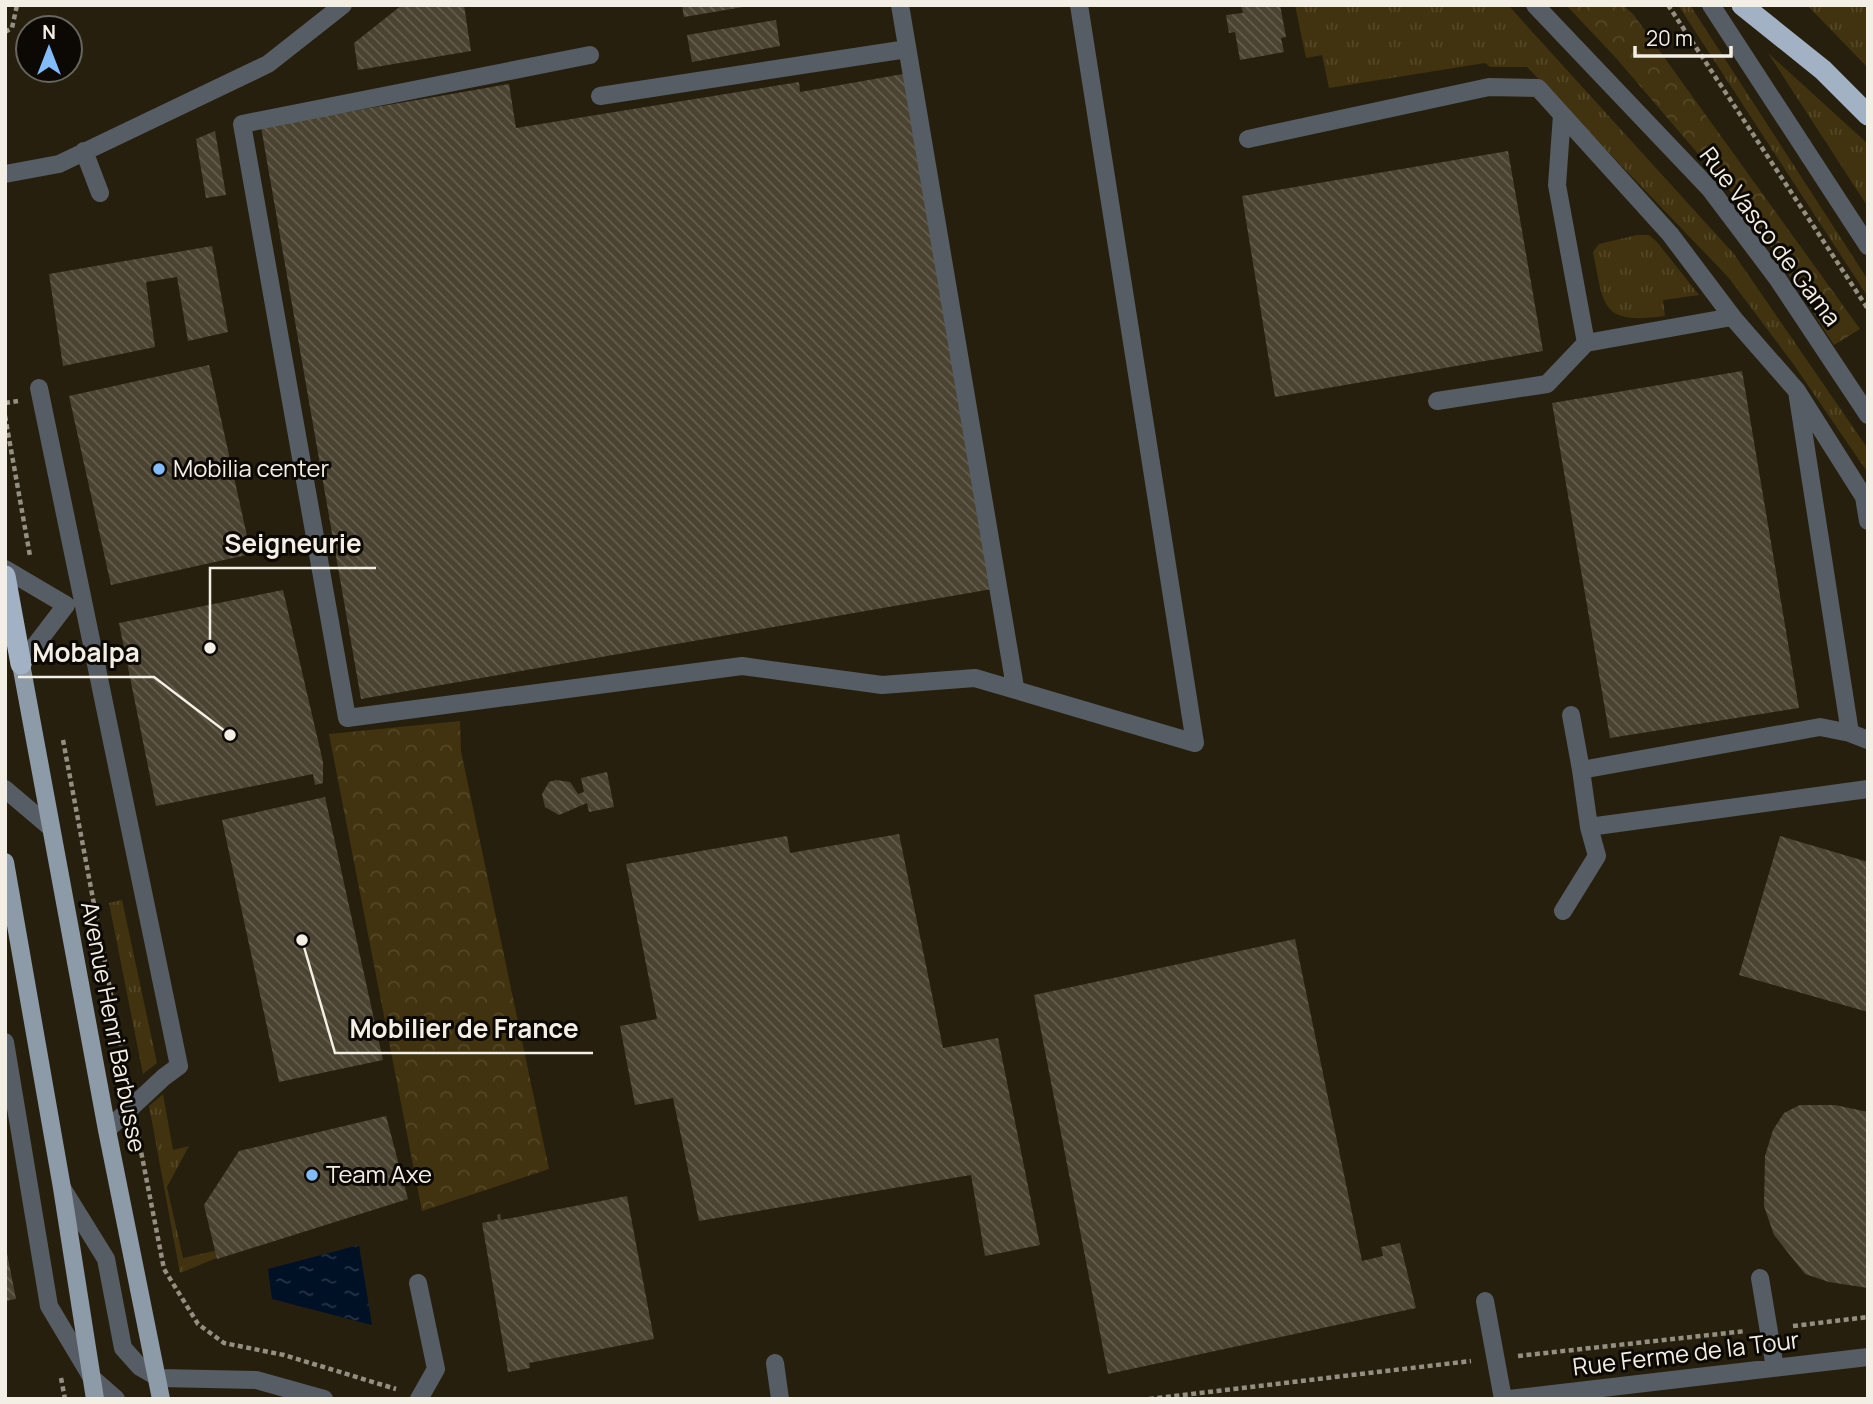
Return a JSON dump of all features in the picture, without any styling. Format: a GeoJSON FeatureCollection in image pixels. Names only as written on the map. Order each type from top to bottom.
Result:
{"type":"FeatureCollection","features":[{"type":"Feature","properties":{"kind":"highway"},"geometry":{"type":"LineString","coordinates":[[1742,5],[1824,70],[1868,115]]}},
{"type":"Feature","properties":{"kind":"highway"},"geometry":{"type":"LineString","coordinates":[[5,576],[21,664]]}},
{"type":"Feature","properties":{"kind":"main road","name":"Avenue Henri Barbusse"},"geometry":{"type":"LineString","coordinates":[[21,664],[107,1130],[159,1378],[160,1399]]}},
{"type":"Feature","properties":{"kind":"main road"},"geometry":{"type":"LineString","coordinates":[[6,870],[62,1188],[95,1399]]}},
{"type":"Feature","properties":{"kind":"street"},"geometry":{"type":"LineString","coordinates":[[5,174],[59,164],[268,64],[343,5]]}},
{"type":"Feature","properties":{"kind":"street"},"geometry":{"type":"LineString","coordinates":[[900,5],[1015,687]]}},
{"type":"Feature","properties":{"kind":"street"},"geometry":{"type":"LineString","coordinates":[[590,55],[242,124],[348,718],[742,666],[882,685],[975,678],[1015,687],[1195,743],[1079,5]]}},
{"type":"Feature","properties":{"kind":"street","name":"Rue Vasco de Gama"},"geometry":{"type":"LineString","coordinates":[[1535,5],[1710,189],[1777,278],[1868,415]]}},
{"type":"Feature","properties":{"kind":"street"},"geometry":{"type":"LineString","coordinates":[[1711,5],[1868,246]]}},
{"type":"Feature","properties":{"kind":"street"},"geometry":{"type":"LineString","coordinates":[[600,96],[907,49]]}},
{"type":"Feature","properties":{"kind":"street"},"geometry":{"type":"LineString","coordinates":[[1248,139],[1489,87],[1538,88],[1670,234],[1732,317],[1797,391],[1864,497],[1868,521]]}},
{"type":"Feature","properties":{"kind":"street"},"geometry":{"type":"LineString","coordinates":[[1562,115],[1557,184],[1586,342]]}},
{"type":"Feature","properties":{"kind":"street"},"geometry":{"type":"LineString","coordinates":[[84,151],[100,193]]}},
{"type":"Feature","properties":{"kind":"street"},"geometry":{"type":"LineString","coordinates":[[1437,401],[1548,384],[1586,342],[1732,317]]}},
{"type":"Feature","properties":{"kind":"street"},"geometry":{"type":"LineString","coordinates":[[39,388],[75,603],[179,1066],[107,1130]]}},
{"type":"Feature","properties":{"kind":"street"},"geometry":{"type":"LineString","coordinates":[[1797,391],[1850,733]]}},
{"type":"Feature","properties":{"kind":"street"},"geometry":{"type":"LineString","coordinates":[[5,569],[75,603]]}},
{"type":"Feature","properties":{"kind":"street"},"geometry":{"type":"LineString","coordinates":[[21,664],[75,603]]}},
{"type":"Feature","properties":{"kind":"street"},"geometry":{"type":"LineString","coordinates":[[1563,911],[1597,856],[1589,827],[1571,715]]}},
{"type":"Feature","properties":{"kind":"street"},"geometry":{"type":"LineString","coordinates":[[1581,770],[1820,727],[1868,740]]}},
{"type":"Feature","properties":{"kind":"street"},"geometry":{"type":"LineString","coordinates":[[5,789],[51,828]]}},
{"type":"Feature","properties":{"kind":"street"},"geometry":{"type":"LineString","coordinates":[[1589,827],[1868,789]]}},
{"type":"Feature","properties":{"kind":"street"},"geometry":{"type":"LineString","coordinates":[[5,1042],[49,1306],[92,1378],[116,1399]]}},
{"type":"Feature","properties":{"kind":"street"},"geometry":{"type":"LineString","coordinates":[[62,1188],[106,1259],[123,1348],[140,1367],[159,1378],[256,1380],[324,1399]]}},
{"type":"Feature","properties":{"kind":"street"},"geometry":{"type":"LineString","coordinates":[[1760,1278],[1775,1368]]}},
{"type":"Feature","properties":{"kind":"street"},"geometry":{"type":"LineString","coordinates":[[418,1283],[436,1369],[419,1399]]}},
{"type":"Feature","properties":{"kind":"street"},"geometry":{"type":"LineString","coordinates":[[1485,1301],[1503,1399]]}},
{"type":"Feature","properties":{"kind":"street","name":"Rue Ferme de la Tour"},"geometry":{"type":"LineString","coordinates":[[1509,1399],[1647,1391],[1775,1368],[1868,1357]]}},
{"type":"Feature","properties":{"kind":"street"},"geometry":{"type":"LineString","coordinates":[[775,1363],[780,1399]]}},
{"type":"Feature","properties":{"kind":"path"},"geometry":{"type":"LineString","coordinates":[[5,32],[12,28],[17,5]]}},
{"type":"Feature","properties":{"kind":"path"},"geometry":{"type":"LineString","coordinates":[[1668,5],[1868,309]]}},
{"type":"Feature","properties":{"kind":"path"},"geometry":{"type":"LineString","coordinates":[[5,416],[35,585]]}},
{"type":"Feature","properties":{"kind":"path"},"geometry":{"type":"LineString","coordinates":[[63,738],[164,1269],[198,1324],[224,1343],[284,1355],[397,1389]]}},
{"type":"Feature","properties":{"kind":"path"},"geometry":{"type":"LineString","coordinates":[[1792,1326],[1868,1317]]}},
{"type":"Feature","properties":{"kind":"path"},"geometry":{"type":"LineString","coordinates":[[1520,1356],[1743,1331]]}},
{"type":"Feature","properties":{"kind":"path"},"geometry":{"type":"LineString","coordinates":[[1149,1399],[1471,1362]]}},
{"type":"Feature","properties":{"kind":"path"},"geometry":{"type":"LineString","coordinates":[[1236,1389],[1237,1399]]}},
{"type":"Feature","properties":{"kind":"green space"},"geometry":{"type":"Polygon","coordinates":[[[1295,5],[1508,5],[1734,254],[1868,449],[1868,473],[1794,365],[1728,277],[1527,67],[1490,67],[1485,63],[1329,88],[1322,55],[1306,58],[1295,5]]]}},
{"type":"Feature","properties":{"kind":"green space"},"geometry":{"type":"Polygon","coordinates":[[[1566,5],[1623,5],[1633,14],[1860,329],[1834,345],[1748,212],[1616,58],[1566,5]]]}},
{"type":"Feature","properties":{"kind":"green space"},"geometry":{"type":"Polygon","coordinates":[[[1678,5],[1690,5],[1868,280],[1868,297],[1678,5]]]}},
{"type":"Feature","properties":{"kind":"green space"},"geometry":{"type":"Polygon","coordinates":[[[1807,5],[1868,5],[1868,68],[1807,5]]]}},
{"type":"Feature","properties":{"kind":"green space"},"geometry":{"type":"Polygon","coordinates":[[[1768,53],[1868,144],[1868,207],[1768,53]]]}},
{"type":"Feature","properties":{"kind":"green space"},"geometry":{"type":"Polygon","coordinates":[[[1637,235],[1649,235],[1657,242],[1699,295],[1663,300],[1665,316],[1628,317],[1609,308],[1603,298],[1593,252],[1599,244],[1637,235]]]}},
{"type":"Feature","properties":{"kind":"green space"},"geometry":{"type":"Polygon","coordinates":[[[460,721],[461,751],[549,1169],[422,1211],[329,734],[460,721]]]}},
{"type":"Feature","properties":{"kind":"green space"},"geometry":{"type":"Polygon","coordinates":[[[122,900],[157,1063],[143,1074],[109,903],[122,900]]]}},
{"type":"Feature","properties":{"kind":"green space"},"geometry":{"type":"Polygon","coordinates":[[[163,1094],[173,1150],[189,1146],[167,1187],[183,1258],[218,1250],[219,1257],[180,1273],[149,1106],[163,1094]]]}},
{"type":"Feature","properties":{"kind":"water"},"geometry":{"type":"Polygon","coordinates":[[[359,1245],[372,1325],[272,1299],[268,1269],[359,1245]]]}},
{"type":"Feature","properties":{"kind":"building"},"geometry":{"type":"Polygon","coordinates":[[[402,5],[464,5],[471,51],[358,70],[354,43],[402,5]]]}},
{"type":"Feature","properties":{"kind":"building"},"geometry":{"type":"Polygon","coordinates":[[[682,5],[743,5],[743,7],[684,17],[682,5]]]}},
{"type":"Feature","properties":{"kind":"building"},"geometry":{"type":"Polygon","coordinates":[[[1241,5],[1280,5],[1286,37],[1281,38],[1284,52],[1240,60],[1235,32],[1229,33],[1226,15],[1243,13],[1241,5]]]}},
{"type":"Feature","properties":{"kind":"building"},"geometry":{"type":"Polygon","coordinates":[[[776,20],[780,46],[692,62],[687,35],[776,20]]]}},
{"type":"Feature","properties":{"kind":"building"},"geometry":{"type":"Polygon","coordinates":[[[903,74],[992,589],[361,699],[261,127],[509,84],[516,128],[799,82],[800,92],[903,74]]]}},
{"type":"Feature","properties":{"kind":"building"},"geometry":{"type":"Polygon","coordinates":[[[215,131],[226,195],[206,198],[196,139],[215,131]]]}},
{"type":"Feature","properties":{"kind":"building"},"geometry":{"type":"Polygon","coordinates":[[[1508,151],[1543,351],[1275,397],[1242,196],[1508,151]]]}},
{"type":"Feature","properties":{"kind":"building"},"geometry":{"type":"Polygon","coordinates":[[[212,246],[228,332],[188,341],[177,277],[146,282],[155,347],[63,366],[49,274],[212,246]]]}},
{"type":"Feature","properties":{"kind":"building"},"geometry":{"type":"Polygon","coordinates":[[[209,365],[251,554],[111,585],[69,396],[209,365]]]}},
{"type":"Feature","properties":{"kind":"building"},"geometry":{"type":"Polygon","coordinates":[[[1742,371],[1799,708],[1610,738],[1552,403],[1742,371]]]}},
{"type":"Feature","properties":{"kind":"building"},"geometry":{"type":"Polygon","coordinates":[[[283,590],[323,762],[323,783],[315,785],[313,774],[156,806],[119,623],[283,590]]]}},
{"type":"Feature","properties":{"kind":"building"},"geometry":{"type":"Polygon","coordinates":[[[607,772],[614,807],[589,812],[587,803],[559,815],[545,807],[542,794],[549,782],[570,782],[578,794],[584,792],[581,778],[607,772]]]}},
{"type":"Feature","properties":{"kind":"building"},"geometry":{"type":"Polygon","coordinates":[[[325,797],[383,1060],[279,1082],[222,820],[325,797]]]}},
{"type":"Feature","properties":{"kind":"building"},"geometry":{"type":"Polygon","coordinates":[[[899,834],[943,1048],[998,1038],[1040,1245],[985,1256],[971,1175],[699,1221],[673,1098],[635,1105],[620,1026],[657,1019],[626,864],[787,836],[790,853],[899,834]]]}},
{"type":"Feature","properties":{"kind":"building"},"geometry":{"type":"Polygon","coordinates":[[[1780,836],[1868,862],[1868,1012],[1739,975],[1780,836]]]}},
{"type":"Feature","properties":{"kind":"building"},"geometry":{"type":"Polygon","coordinates":[[[1295,939],[1362,1261],[1383,1256],[1381,1247],[1400,1243],[1416,1308],[1108,1374],[1034,995],[1295,939]]]}},
{"type":"Feature","properties":{"kind":"building"},"geometry":{"type":"Polygon","coordinates":[[[1800,1105],[1835,1105],[1868,1112],[1868,1288],[1829,1282],[1805,1274],[1774,1235],[1764,1206],[1765,1156],[1773,1130],[1784,1113],[1800,1105]]]}},
{"type":"Feature","properties":{"kind":"building","name":"Team Axe"},"geometry":{"type":"Polygon","coordinates":[[[386,1116],[408,1199],[217,1259],[204,1205],[239,1151],[386,1116]]]}},
{"type":"Feature","properties":{"kind":"building"},"geometry":{"type":"Polygon","coordinates":[[[627,1196],[654,1339],[529,1363],[530,1368],[508,1372],[482,1223],[498,1220],[497,1215],[500,1214],[501,1220],[627,1196]]]}},
{"type":"Feature","properties":{"kind":"building"},"geometry":{"type":"Polygon","coordinates":[[[5,1243],[16,1299],[5,1301],[5,1243]]]}},
{"type":"Feature","properties":{"kind":"place","name":"Mobilia center"},"geometry":{"type":"Point","coordinates":[159,469]}},
{"type":"Feature","properties":{"kind":"place","name":"Seigneurie"},"geometry":{"type":"Point","coordinates":[210,648]}},
{"type":"Feature","properties":{"kind":"place","name":"Mobalpa"},"geometry":{"type":"Point","coordinates":[230,735]}},
{"type":"Feature","properties":{"kind":"place","name":"Mobilier de France"},"geometry":{"type":"Point","coordinates":[302,940]}},
{"type":"Feature","properties":{"kind":"place","name":"Team Axe"},"geometry":{"type":"Point","coordinates":[312,1175]}}]}
